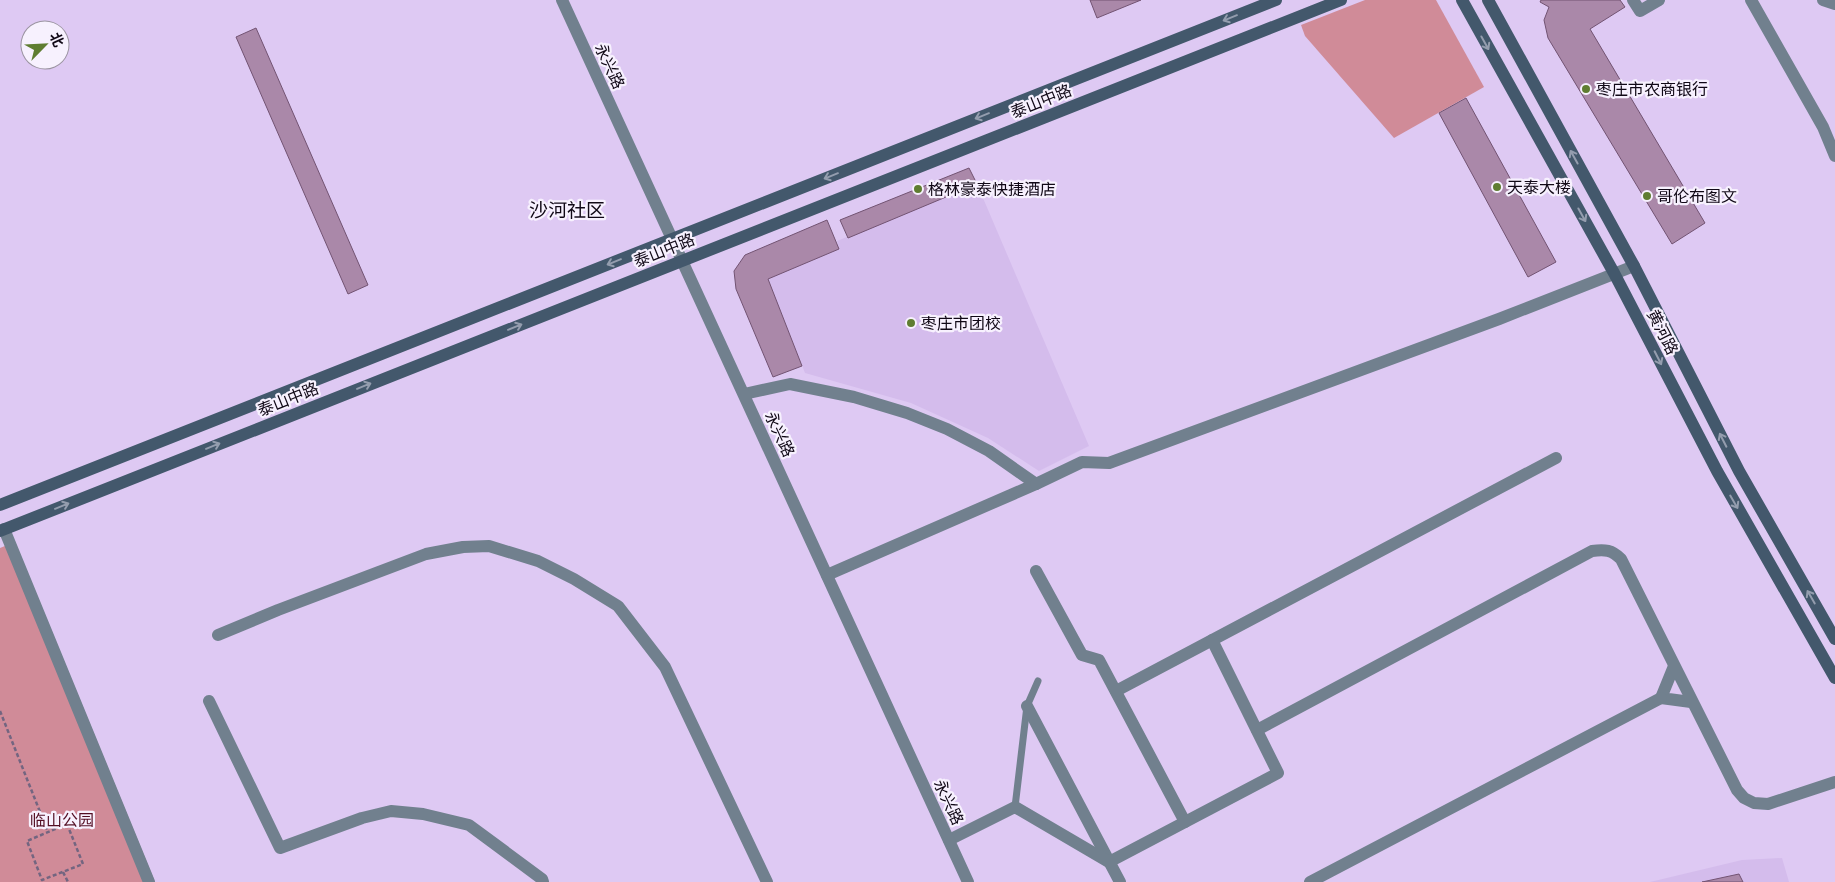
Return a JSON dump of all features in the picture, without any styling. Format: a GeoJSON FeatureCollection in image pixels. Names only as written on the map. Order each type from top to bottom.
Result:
{"type":"FeatureCollection","features":[{"type":"Feature","properties":{"kind":"main road","name":"泰山中路"},"geometry":{"type":"LineString","coordinates":[[0,505],[1276,0]]}},
{"type":"Feature","properties":{"kind":"main road","name":"泰山中路"},"geometry":{"type":"LineString","coordinates":[[2,530],[1341,0]]}},
{"type":"Feature","properties":{"kind":"main road","name":"黄河路"},"geometry":{"type":"LineString","coordinates":[[1462,0],[1614,273],[1716,472],[1835,678]]}},
{"type":"Feature","properties":{"kind":"main road","name":"黄河路"},"geometry":{"type":"LineString","coordinates":[[1488,0],[1634,266],[1739,471],[1835,639]]}},
{"type":"Feature","properties":{"kind":"street","name":"永兴路"},"geometry":{"type":"LineString","coordinates":[[562,0],[968,882]]}},
{"type":"Feature","properties":{"kind":"street"},"geometry":{"type":"LineString","coordinates":[[1633,0],[1640,11],[1659,0]]}},
{"type":"Feature","properties":{"kind":"street"},"geometry":{"type":"LineString","coordinates":[[1751,0],[1823,127],[1835,156]]}},
{"type":"Feature","properties":{"kind":"street"},"geometry":{"type":"LineString","coordinates":[[1823,0],[1835,4]]}},
{"type":"Feature","properties":{"kind":"street"},"geometry":{"type":"LineString","coordinates":[[827,575],[1082,462],[1109,463],[1490,322],[1634,266]]}},
{"type":"Feature","properties":{"kind":"street"},"geometry":{"type":"LineString","coordinates":[[744,394],[790,384],[854,397],[906,413],[947,429],[988,451],[1036,484]]}},
{"type":"Feature","properties":{"kind":"street"},"geometry":{"type":"LineString","coordinates":[[1116,691],[1556,458]]}},
{"type":"Feature","properties":{"kind":"street"},"geometry":{"type":"LineString","coordinates":[[2,530],[149,882]]}},
{"type":"Feature","properties":{"kind":"street"},"geometry":{"type":"LineString","coordinates":[[218,635],[278,610],[426,554],[464,547],[489,546],[538,561],[574,579],[618,606],[665,667],[767,882]]}},
{"type":"Feature","properties":{"kind":"street"},"geometry":{"type":"LineString","coordinates":[[1256,730],[1592,551],[1604,549],[1614,552],[1621,559],[1737,790],[1744,798],[1754,803],[1768,804],[1835,782]]}},
{"type":"Feature","properties":{"kind":"street"},"geometry":{"type":"LineString","coordinates":[[1036,571],[1082,656],[1099,660],[1185,822]]}},
{"type":"Feature","properties":{"kind":"street"},"geometry":{"type":"LineString","coordinates":[[1109,862],[1278,773],[1212,640]]}},
{"type":"Feature","properties":{"kind":"street"},"geometry":{"type":"LineString","coordinates":[[1661,698],[1674,666]]}},
{"type":"Feature","properties":{"kind":"street"},"geometry":{"type":"LineString","coordinates":[[1310,882],[1661,698],[1692,702]]}},
{"type":"Feature","properties":{"kind":"street"},"geometry":{"type":"LineString","coordinates":[[209,701],[280,848],[362,818],[391,811],[423,814],[470,824],[542,879],[543,882]]}},
{"type":"Feature","properties":{"kind":"street"},"geometry":{"type":"LineString","coordinates":[[1026,706],[1120,882]]}},
{"type":"Feature","properties":{"kind":"street"},"geometry":{"type":"LineString","coordinates":[[949,840],[1015,807],[1109,862]]}},
{"type":"Feature","properties":{"kind":"lane"},"geometry":{"type":"LineString","coordinates":[[1015,807],[1026,706],[1038,681]]}},
{"type":"Feature","properties":{"kind":"path"},"geometry":{"type":"LineString","coordinates":[[0,712],[48,832]]}},
{"type":"Feature","properties":{"kind":"path"},"geometry":{"type":"LineString","coordinates":[[67,824],[83,864],[63,872],[42,880],[27,841],[67,824]]}},
{"type":"Feature","properties":{"kind":"path"},"geometry":{"type":"LineString","coordinates":[[63,872],[68,882]]}},
{"type":"Feature","properties":{"kind":"shaded area","name":"枣庄市团校"},"geometry":{"type":"Polygon","coordinates":[[[977,184],[1089,446],[1039,471],[988,438],[911,403],[805,373],[768,279],[839,249],[837,241],[977,184]]]}},
{"type":"Feature","properties":{"kind":"shaded area"},"geometry":{"type":"Polygon","coordinates":[[[1782,858],[1789,882],[1650,882],[1742,860],[1782,858]]]}},
{"type":"Feature","properties":{"kind":"green space"},"geometry":{"type":"Polygon","coordinates":[[[1365,0],[1436,0],[1484,87],[1394,138],[1305,36],[1301,25],[1365,0]]]}},
{"type":"Feature","properties":{"kind":"green space","name":"临山公园"},"geometry":{"type":"Polygon","coordinates":[[[15,542],[155,882],[0,882],[0,548],[15,542]]]}},
{"type":"Feature","properties":{"kind":"building"},"geometry":{"type":"Polygon","coordinates":[[[1090,0],[1141,0],[1097,18],[1090,0]]]}},
{"type":"Feature","properties":{"kind":"building"},"geometry":{"type":"Polygon","coordinates":[[[1541,0],[1620,0],[1625,7],[1590,29],[1705,223],[1672,244],[1548,38],[1544,20],[1549,7],[1540,2],[1541,0]]]}},
{"type":"Feature","properties":{"kind":"building"},"geometry":{"type":"Polygon","coordinates":[[[256,28],[368,285],[348,294],[236,37],[256,28]]]}},
{"type":"Feature","properties":{"kind":"building","name":"天泰大楼"},"geometry":{"type":"Polygon","coordinates":[[[1466,98],[1556,262],[1528,277],[1439,113],[1466,98]]]}},
{"type":"Feature","properties":{"kind":"building"},"geometry":{"type":"Polygon","coordinates":[[[969,168],[977,184],[848,238],[840,220],[969,168]]]}},
{"type":"Feature","properties":{"kind":"building"},"geometry":{"type":"Polygon","coordinates":[[[827,220],[839,249],[768,279],[802,366],[773,377],[736,289],[734,271],[745,255],[827,220]]]}},
{"type":"Feature","properties":{"kind":"building"},"geometry":{"type":"Polygon","coordinates":[[[1739,874],[1743,882],[1702,882],[1739,874]]]}},
{"type":"Feature","properties":{"kind":"place","name":"枣庄市农商银行"},"geometry":{"type":"Point","coordinates":[1586,89]}},
{"type":"Feature","properties":{"kind":"place","name":"天泰大楼"},"geometry":{"type":"Point","coordinates":[1497,187]}},
{"type":"Feature","properties":{"kind":"place","name":"格林豪泰快捷酒店"},"geometry":{"type":"Point","coordinates":[918,189]}},
{"type":"Feature","properties":{"kind":"place","name":"哥伦布图文"},"geometry":{"type":"Point","coordinates":[1647,196]}},
{"type":"Feature","properties":{"kind":"place","name":"枣庄市团校"},"geometry":{"type":"Point","coordinates":[911,323]}},
{"type":"Feature","properties":{"kind":"district","name":"沙河社区"},"geometry":{"type":"Point","coordinates":[567,210]}}]}
